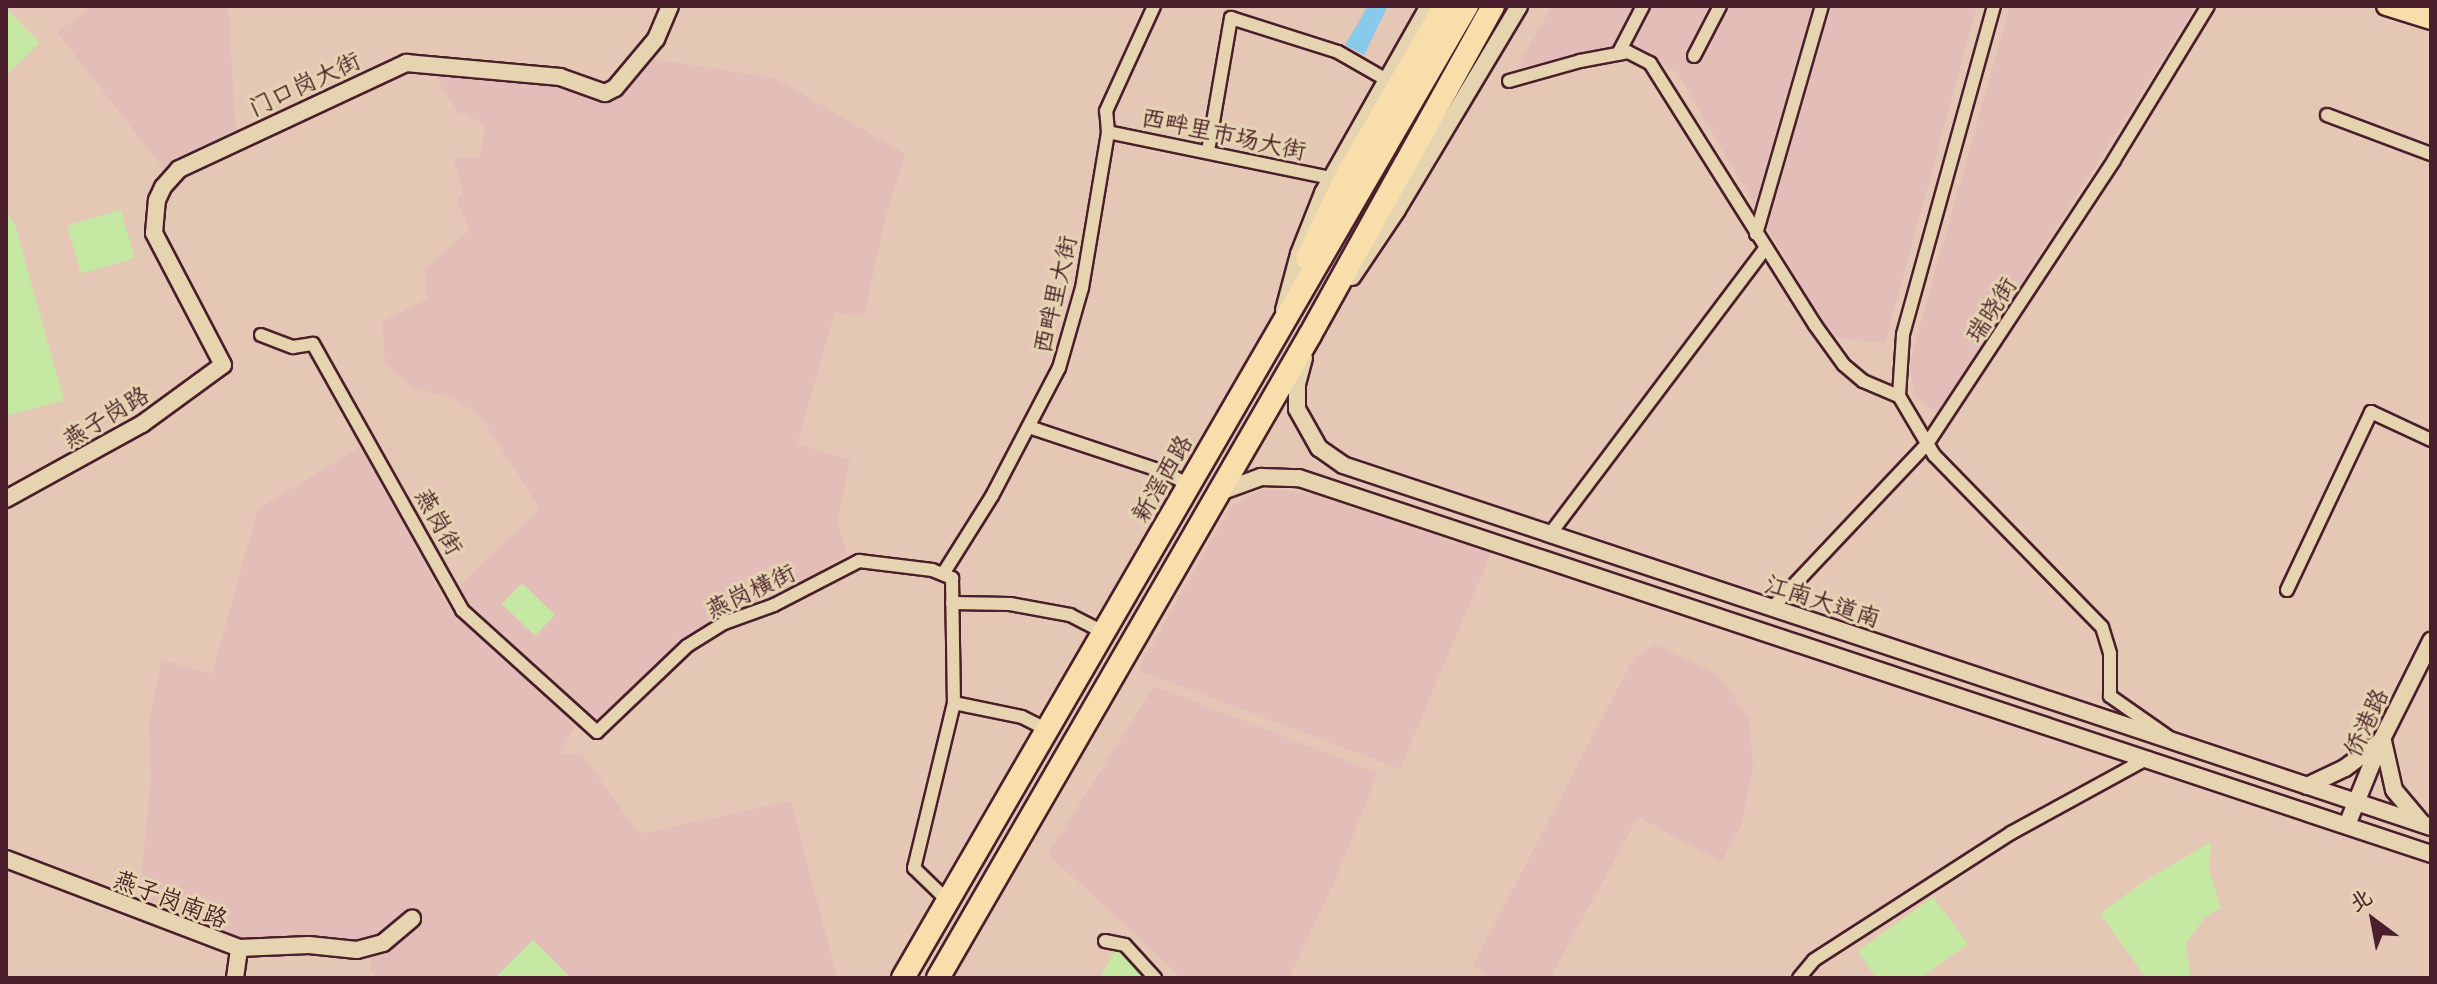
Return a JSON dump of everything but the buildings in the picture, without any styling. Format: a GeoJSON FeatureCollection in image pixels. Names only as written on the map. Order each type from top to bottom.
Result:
{"type":"FeatureCollection","features":[{"type":"Feature","properties":{"kind":"highway"},"geometry":{"type":"LineString","coordinates":[[1280,326],[1313,241],[1364,145],[1445,6]]}},
{"type":"Feature","properties":{"kind":"highway","name":"新滘西路"},"geometry":{"type":"LineString","coordinates":[[903,976],[1467,6]]}},
{"type":"Feature","properties":{"kind":"highway"},"geometry":{"type":"LineString","coordinates":[[938,978],[1310,335],[1493,6]]}},
{"type":"Feature","properties":{"kind":"main road","name":"门口岗大街"},"geometry":{"type":"LineString","coordinates":[[223,365],[154,233],[157,200],[163,187],[179,169],[406,63],[544,75],[605,93],[650,46],[670,6]]}},
{"type":"Feature","properties":{"kind":"main road"},"geometry":{"type":"LineString","coordinates":[[1280,326],[1299,254],[1330,178],[1429,6]]}},
{"type":"Feature","properties":{"kind":"main road"},"geometry":{"type":"LineString","coordinates":[[1310,335],[1385,230],[1519,6]]}},
{"type":"Feature","properties":{"kind":"main road"},"geometry":{"type":"LineString","coordinates":[[2386,6],[2431,20]]}},
{"type":"Feature","properties":{"kind":"main road","name":"江南大道南"},"geometry":{"type":"LineString","coordinates":[[1310,335],[1297,385],[1297,409],[1319,448],[1343,465],[2428,826]]}},
{"type":"Feature","properties":{"kind":"main road","name":"燕子岗路"},"geometry":{"type":"LineString","coordinates":[[6,499],[142,424],[223,365]]}},
{"type":"Feature","properties":{"kind":"main road","name":"江南大道南"},"geometry":{"type":"LineString","coordinates":[[1220,492],[1261,477],[1299,478],[2431,854]]}},
{"type":"Feature","properties":{"kind":"main road","name":"侨港路"},"geometry":{"type":"LineString","coordinates":[[2347,825],[2382,739],[2431,641]]}},
{"type":"Feature","properties":{"kind":"main road"},"geometry":{"type":"LineString","coordinates":[[2307,786],[2345,768],[2382,739],[2394,790],[2428,826]]}},
{"type":"Feature","properties":{"kind":"main road","name":"燕子岗南路"},"geometry":{"type":"LineString","coordinates":[[6,859],[239,948],[309,945],[357,950],[383,943],[412,919]]}},
{"type":"Feature","properties":{"kind":"main road"},"geometry":{"type":"LineString","coordinates":[[235,978],[239,948]]}},
{"type":"Feature","properties":{"kind":"street","name":"西畔里大街"},"geometry":{"type":"LineString","coordinates":[[948,576],[1059,368],[1082,288],[1108,132],[1106,111],[1154,6]]}},
{"type":"Feature","properties":{"kind":"street"},"geometry":{"type":"LineString","coordinates":[[1618,54],[1643,6]]}},
{"type":"Feature","properties":{"kind":"street"},"geometry":{"type":"LineString","coordinates":[[1694,56],[1720,6]]}},
{"type":"Feature","properties":{"kind":"street"},"geometry":{"type":"LineString","coordinates":[[1756,234],[1822,6]]}},
{"type":"Feature","properties":{"kind":"street"},"geometry":{"type":"LineString","coordinates":[[1994,6],[1903,335],[1899,396],[1934,455],[2102,627],[2110,654],[2110,696],[2173,740]]}},
{"type":"Feature","properties":{"kind":"street","name":"瑞晓街"},"geometry":{"type":"LineString","coordinates":[[1772,608],[1927,444],[2114,160],[2208,6]]}},
{"type":"Feature","properties":{"kind":"street"},"geometry":{"type":"LineString","coordinates":[[1208,151],[1228,12],[1338,52],[1385,79]]}},
{"type":"Feature","properties":{"kind":"street"},"geometry":{"type":"LineString","coordinates":[[1509,81],[1628,52],[1650,63],[1765,249],[1844,365],[1863,381],[1899,396]]}},
{"type":"Feature","properties":{"kind":"street"},"geometry":{"type":"LineString","coordinates":[[2327,115],[2431,154]]}},
{"type":"Feature","properties":{"kind":"street","name":"西畔里市场大街"},"geometry":{"type":"LineString","coordinates":[[1108,132],[1330,178]]}},
{"type":"Feature","properties":{"kind":"street"},"geometry":{"type":"LineString","coordinates":[[1550,534],[1765,249]]}},
{"type":"Feature","properties":{"kind":"street","name":"燕岗街"},"geometry":{"type":"LineString","coordinates":[[261,335],[293,347],[313,344],[462,610],[597,732]]}},
{"type":"Feature","properties":{"kind":"street"},"geometry":{"type":"LineString","coordinates":[[2287,590],[2371,412],[2431,440]]}},
{"type":"Feature","properties":{"kind":"street"},"geometry":{"type":"LineString","coordinates":[[1029,427],[1164,472],[1188,484]]}},
{"type":"Feature","properties":{"kind":"street","name":"燕岗横街"},"geometry":{"type":"LineString","coordinates":[[597,732],[687,646],[724,623],[774,605],[859,561],[948,576]]}},
{"type":"Feature","properties":{"kind":"street"},"geometry":{"type":"LineString","coordinates":[[948,576],[952,603],[954,703],[914,868],[948,901]]}},
{"type":"Feature","properties":{"kind":"street"},"geometry":{"type":"LineString","coordinates":[[952,603],[1010,604],[1070,615],[1103,632]]}},
{"type":"Feature","properties":{"kind":"street"},"geometry":{"type":"LineString","coordinates":[[954,703],[1022,717],[1047,730]]}},
{"type":"Feature","properties":{"kind":"street"},"geometry":{"type":"LineString","coordinates":[[1799,978],[1814,960],[2011,833],[2148,758]]}},
{"type":"Feature","properties":{"kind":"street"},"geometry":{"type":"LineString","coordinates":[[1105,941],[1125,945],[1155,978]]}},
{"type":"Feature","properties":{"kind":"shaded area"},"geometry":{"type":"Polygon","coordinates":[[[93,6],[228,6],[236,135],[166,172],[57,32],[93,6]]]}},
{"type":"Feature","properties":{"kind":"shaded area"},"geometry":{"type":"Polygon","coordinates":[[[1552,6],[1977,6],[1885,343],[1831,337],[1677,72],[1626,45],[1516,68],[1552,6]]]}},
{"type":"Feature","properties":{"kind":"shaded area"},"geometry":{"type":"Polygon","coordinates":[[[2010,6],[2196,6],[1939,414],[1914,396],[1910,361],[2010,6]]]}},
{"type":"Feature","properties":{"kind":"shaded area"},"geometry":{"type":"Polygon","coordinates":[[[653,59],[775,78],[905,154],[885,219],[864,317],[835,312],[797,444],[850,460],[837,522],[847,554],[771,600],[722,614],[687,638],[676,639],[687,646],[597,732],[462,610],[453,592],[540,509],[481,417],[456,400],[411,386],[385,363],[382,322],[427,299],[425,269],[470,230],[457,200],[463,192],[453,159],[480,157],[485,126],[463,112],[459,115],[431,69],[521,78],[583,91],[602,102],[653,59]]]}},
{"type":"Feature","properties":{"kind":"shaded area"},"geometry":{"type":"Polygon","coordinates":[[[362,446],[448,607],[575,726],[559,755],[581,753],[639,834],[791,801],[837,978],[378,978],[370,970],[374,937],[349,941],[300,935],[242,939],[139,897],[151,781],[149,721],[162,660],[212,674],[258,509],[362,446]]]}},
{"type":"Feature","properties":{"kind":"shaded area"},"geometry":{"type":"Polygon","coordinates":[[[1263,489],[1307,493],[1491,553],[1400,769],[1138,670],[1230,507],[1263,489]]]}},
{"type":"Feature","properties":{"kind":"shaded area"},"geometry":{"type":"Polygon","coordinates":[[[1656,645],[1720,676],[1749,720],[1753,767],[1741,826],[1721,862],[1638,817],[1550,978],[1492,978],[1473,966],[1634,657],[1656,645]]]}},
{"type":"Feature","properties":{"kind":"shaded area"},"geometry":{"type":"Polygon","coordinates":[[[1154,686],[1378,773],[1337,876],[1289,978],[1182,978],[1048,854],[1154,686]]]}},
{"type":"Feature","properties":{"kind":"green space"},"geometry":{"type":"Polygon","coordinates":[[[6,8],[40,43],[6,75],[6,8]]]}},
{"type":"Feature","properties":{"kind":"green space"},"geometry":{"type":"Polygon","coordinates":[[[6,210],[15,225],[64,400],[6,416],[6,210]]]}},
{"type":"Feature","properties":{"kind":"green space"},"geometry":{"type":"Polygon","coordinates":[[[121,210],[135,258],[81,273],[67,225],[121,210]]]}},
{"type":"Feature","properties":{"kind":"green space"},"geometry":{"type":"Polygon","coordinates":[[[522,583],[555,615],[535,636],[502,604],[522,583]]]}},
{"type":"Feature","properties":{"kind":"green space"},"geometry":{"type":"Polygon","coordinates":[[[2211,842],[2209,869],[2221,908],[2206,916],[2186,944],[2191,978],[2146,978],[2100,914],[2143,882],[2211,842]]]}},
{"type":"Feature","properties":{"kind":"green space"},"geometry":{"type":"Polygon","coordinates":[[[1933,897],[1968,944],[1920,978],[1876,978],[1858,951],[1933,897]]]}},
{"type":"Feature","properties":{"kind":"green space"},"geometry":{"type":"Polygon","coordinates":[[[533,940],[571,978],[495,978],[533,940]]]}},
{"type":"Feature","properties":{"kind":"green space"},"geometry":{"type":"Polygon","coordinates":[[[1115,950],[1131,959],[1146,978],[1100,978],[1115,950]]]}},
{"type":"Feature","properties":{"kind":"water"},"geometry":{"type":"Polygon","coordinates":[[[1368,6],[1388,6],[1364,55],[1345,45],[1368,6]]]}}]}
